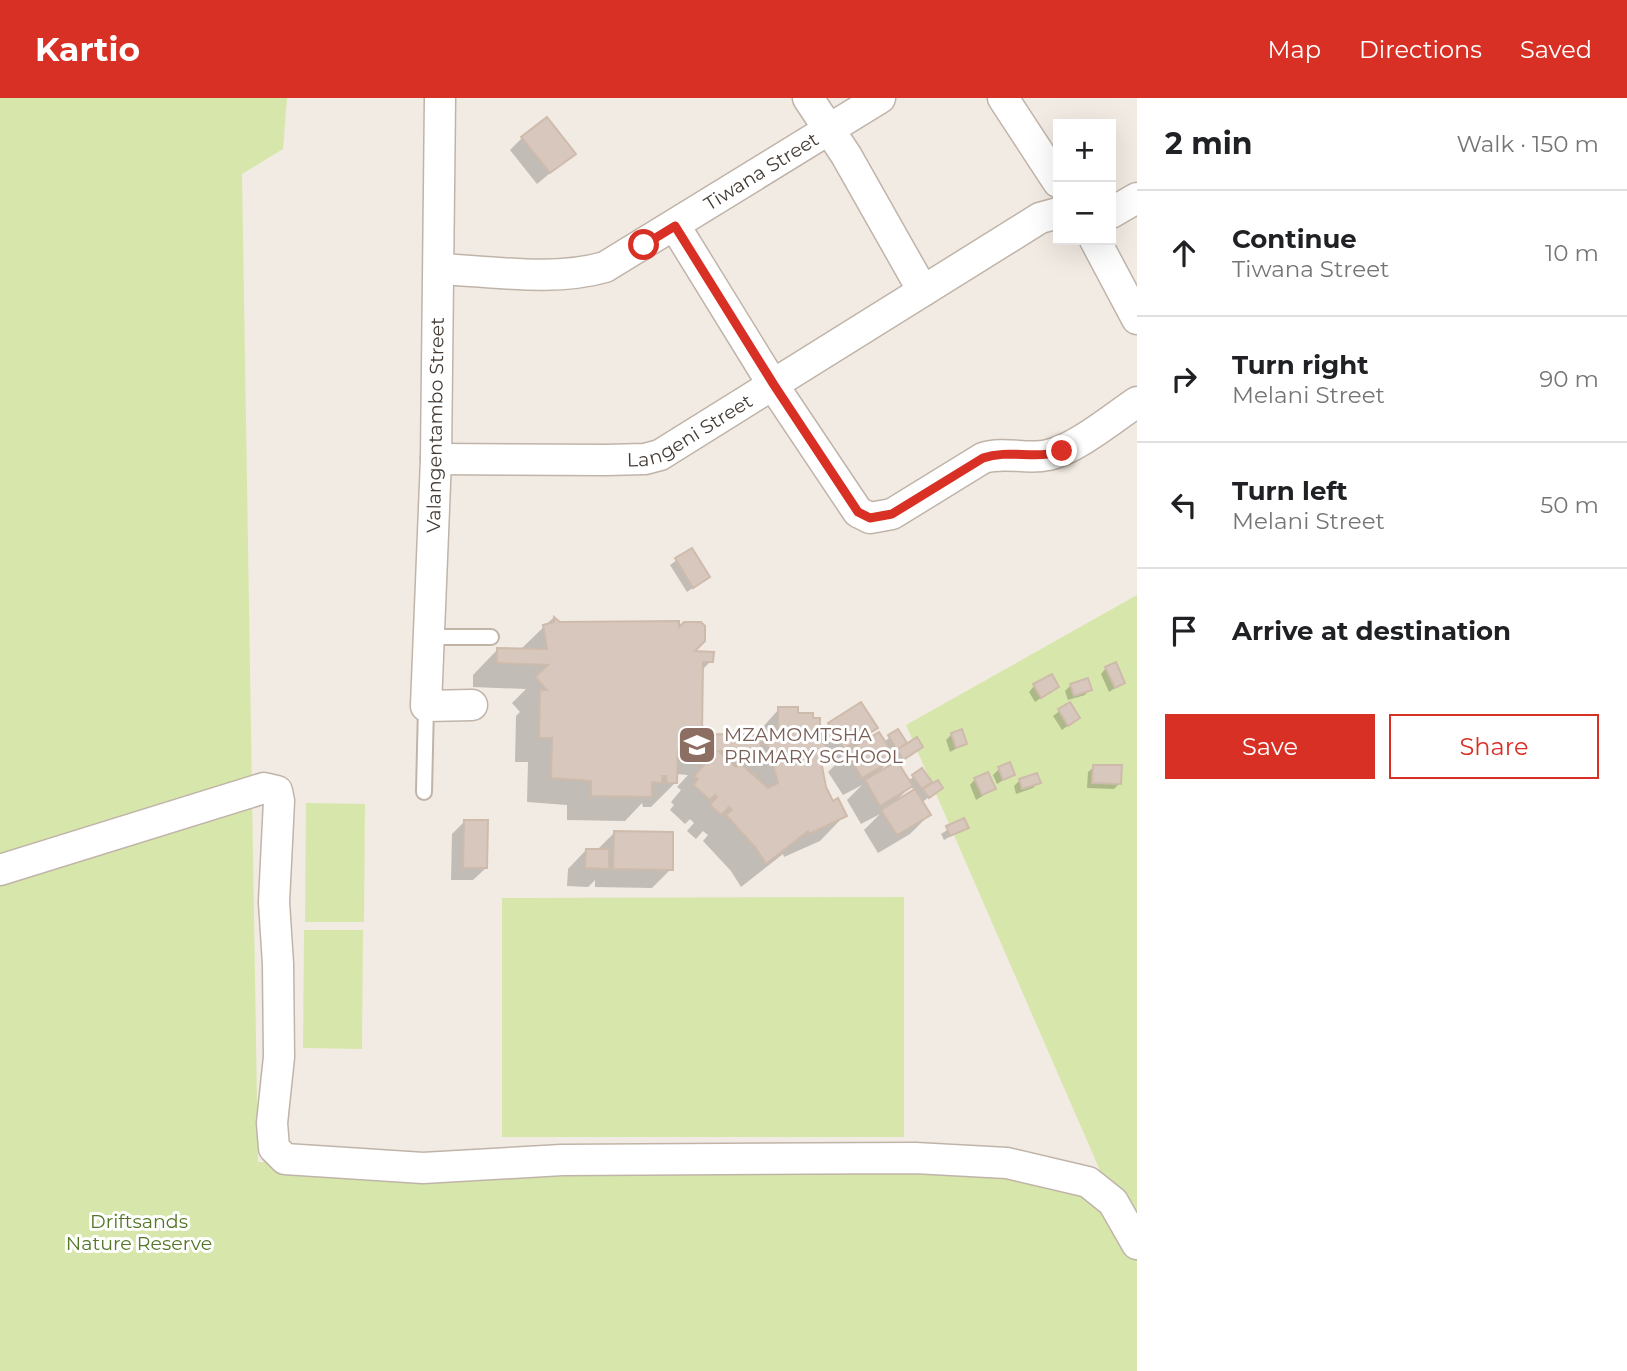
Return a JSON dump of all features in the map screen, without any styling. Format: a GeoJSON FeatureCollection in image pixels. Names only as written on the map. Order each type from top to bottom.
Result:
{"type":"FeatureCollection","features":[{"type":"Feature","properties":{"kind":"street","name":"Valangentambo Street"},"geometry":{"type":"LineString","coordinates":[[426,706],[436,459],[440,98]]}},
{"type":"Feature","properties":{"kind":"street"},"geometry":{"type":"LineString","coordinates":[[808,98],[846,155],[923,291]]}},
{"type":"Feature","properties":{"kind":"street","name":"Tiwana Street"},"geometry":{"type":"LineString","coordinates":[[439,269],[587,272],[605,267],[880,98]]}},
{"type":"Feature","properties":{"kind":"street"},"geometry":{"type":"LineString","coordinates":[[1003,98],[1053,174]]}},
{"type":"Feature","properties":{"kind":"street"},"geometry":{"type":"LineString","coordinates":[[1116,210],[1137,198]]}},
{"type":"Feature","properties":{"kind":"street","name":"Langeni Street"},"geometry":{"type":"LineString","coordinates":[[436,459],[653,458],[667,452],[1040,218],[1053,214]]}},
{"type":"Feature","properties":{"kind":"street"},"geometry":{"type":"LineString","coordinates":[[675,226],[774,385],[858,512],[870,518],[892,514],[983,458],[996,455],[1044,456],[1062,451],[1137,402]]}},
{"type":"Feature","properties":{"kind":"street"},"geometry":{"type":"LineString","coordinates":[[1098,245],[1137,319]]}},
{"type":"Feature","properties":{"kind":"street"},"geometry":{"type":"LineString","coordinates":[[426,706],[472,705]]}},
{"type":"Feature","properties":{"kind":"street"},"geometry":{"type":"LineString","coordinates":[[0,870],[264,788],[277,792],[279,801],[274,902],[279,1057],[272,1123],[274,1148],[285,1159],[423,1167],[576,1160],[915,1158],[1007,1163],[1088,1182],[1113,1202],[1137,1244]]}},
{"type":"Feature","properties":{"kind":"lane"},"geometry":{"type":"LineString","coordinates":[[429,637],[491,637]]}},
{"type":"Feature","properties":{"kind":"lane"},"geometry":{"type":"LineString","coordinates":[[424,792],[426,706]]}},
{"type":"Feature","properties":{"kind":"green space","name":"Driftsands Nature Reserve"},"geometry":{"type":"Polygon","coordinates":[[[0,98],[287,98],[283,149],[242,174],[258,1162],[1102,1175],[906,725],[1137,595],[1137,1371],[0,1371],[0,98]]]}},
{"type":"Feature","properties":{"kind":"green space"},"geometry":{"type":"Polygon","coordinates":[[[306,803],[365,804],[364,922],[305,922],[306,803]]]}},
{"type":"Feature","properties":{"kind":"green space"},"geometry":{"type":"Polygon","coordinates":[[[904,897],[904,1137],[502,1137],[502,898],[904,897]]]}},
{"type":"Feature","properties":{"kind":"green space"},"geometry":{"type":"Polygon","coordinates":[[[304,930],[363,930],[362,1049],[303,1048],[304,930]]]}},
{"type":"Feature","properties":{"kind":"building"},"geometry":{"type":"Polygon","coordinates":[[[547,117],[576,154],[550,173],[521,137],[547,117]]]}},
{"type":"Feature","properties":{"kind":"building"},"geometry":{"type":"Polygon","coordinates":[[[692,548],[710,577],[693,588],[675,558],[692,548]]]}},
{"type":"Feature","properties":{"kind":"building"},"geometry":{"type":"Polygon","coordinates":[[[554,617],[560,622],[679,621],[679,627],[684,622],[701,622],[705,626],[705,641],[695,651],[714,652],[713,662],[703,662],[702,734],[761,735],[761,751],[718,751],[736,767],[739,762],[768,788],[778,783],[767,744],[778,741],[778,707],[798,707],[798,713],[813,713],[813,718],[820,718],[820,739],[828,749],[821,761],[826,787],[833,801],[838,798],[847,816],[809,834],[808,831],[766,864],[755,847],[726,815],[732,810],[729,807],[721,815],[710,805],[717,797],[715,795],[710,800],[693,785],[698,779],[694,776],[704,765],[700,761],[710,751],[678,750],[677,783],[667,783],[666,776],[662,776],[662,783],[652,782],[652,797],[591,796],[591,781],[551,778],[552,738],[539,738],[540,690],[547,690],[535,677],[548,665],[497,663],[497,648],[547,649],[543,625],[554,622],[554,617]]]}},
{"type":"Feature","properties":{"kind":"building"},"geometry":{"type":"Polygon","coordinates":[[[1116,662],[1125,683],[1115,688],[1105,667],[1116,662]]]}},
{"type":"Feature","properties":{"kind":"building"},"geometry":{"type":"Polygon","coordinates":[[[1052,674],[1059,687],[1041,698],[1033,684],[1052,674]]]}},
{"type":"Feature","properties":{"kind":"building"},"geometry":{"type":"Polygon","coordinates":[[[1088,678],[1092,690],[1074,696],[1070,684],[1088,678]]]}},
{"type":"Feature","properties":{"kind":"building"},"geometry":{"type":"Polygon","coordinates":[[[861,702],[878,728],[844,749],[828,723],[861,702]]]}},
{"type":"Feature","properties":{"kind":"building"},"geometry":{"type":"Polygon","coordinates":[[[1070,702],[1080,718],[1068,726],[1058,709],[1070,702]]]}},
{"type":"Feature","properties":{"kind":"building"},"geometry":{"type":"Polygon","coordinates":[[[898,729],[907,743],[897,750],[888,735],[898,729]]]}},
{"type":"Feature","properties":{"kind":"building"},"geometry":{"type":"Polygon","coordinates":[[[962,729],[967,744],[956,748],[951,733],[962,729]]]}},
{"type":"Feature","properties":{"kind":"building"},"geometry":{"type":"Polygon","coordinates":[[[879,732],[896,758],[862,778],[846,752],[879,732]]]}},
{"type":"Feature","properties":{"kind":"building"},"geometry":{"type":"Polygon","coordinates":[[[917,737],[923,747],[903,760],[897,750],[917,737]]]}},
{"type":"Feature","properties":{"kind":"building"},"geometry":{"type":"Polygon","coordinates":[[[897,761],[913,786],[880,806],[865,780],[897,761]]]}},
{"type":"Feature","properties":{"kind":"building"},"geometry":{"type":"Polygon","coordinates":[[[1010,762],[1015,775],[1003,780],[998,767],[1010,762]]]}},
{"type":"Feature","properties":{"kind":"building"},"geometry":{"type":"Polygon","coordinates":[[[1093,765],[1122,765],[1121,784],[1092,783],[1093,765]]]}},
{"type":"Feature","properties":{"kind":"building"},"geometry":{"type":"Polygon","coordinates":[[[922,768],[932,782],[922,789],[912,775],[922,768]]]}},
{"type":"Feature","properties":{"kind":"building"},"geometry":{"type":"Polygon","coordinates":[[[988,772],[996,789],[982,795],[974,778],[988,772]]]}},
{"type":"Feature","properties":{"kind":"building"},"geometry":{"type":"Polygon","coordinates":[[[1037,773],[1041,783],[1022,789],[1019,779],[1037,773]]]}},
{"type":"Feature","properties":{"kind":"building"},"geometry":{"type":"Polygon","coordinates":[[[938,780],[943,788],[929,798],[923,789],[938,780]]]}},
{"type":"Feature","properties":{"kind":"building"},"geometry":{"type":"Polygon","coordinates":[[[915,789],[931,815],[897,835],[881,810],[915,789]]]}},
{"type":"Feature","properties":{"kind":"building"},"geometry":{"type":"Polygon","coordinates":[[[964,818],[969,828],[950,836],[946,826],[964,818]]]}},
{"type":"Feature","properties":{"kind":"building"},"geometry":{"type":"Polygon","coordinates":[[[464,820],[488,820],[487,868],[463,868],[464,820]]]}},
{"type":"Feature","properties":{"kind":"building"},"geometry":{"type":"Polygon","coordinates":[[[614,831],[673,832],[673,870],[613,869],[614,831]]]}},
{"type":"Feature","properties":{"kind":"building"},"geometry":{"type":"Polygon","coordinates":[[[586,849],[609,849],[609,869],[585,868],[586,849]]]}},
{"type":"Feature","properties":{"kind":"place","name":"MZAMOMTSHA PRIMARY SCHOOL"},"geometry":{"type":"Point","coordinates":[697,745]}},
{"type":"Feature","properties":{"kind":"route"},"geometry":{"type":"LineString","coordinates":[[644,245],[675,226],[774,385],[858,512],[870,518],[892,514],[983,458],[996,455],[1044,456],[1062,451]]}}]}
